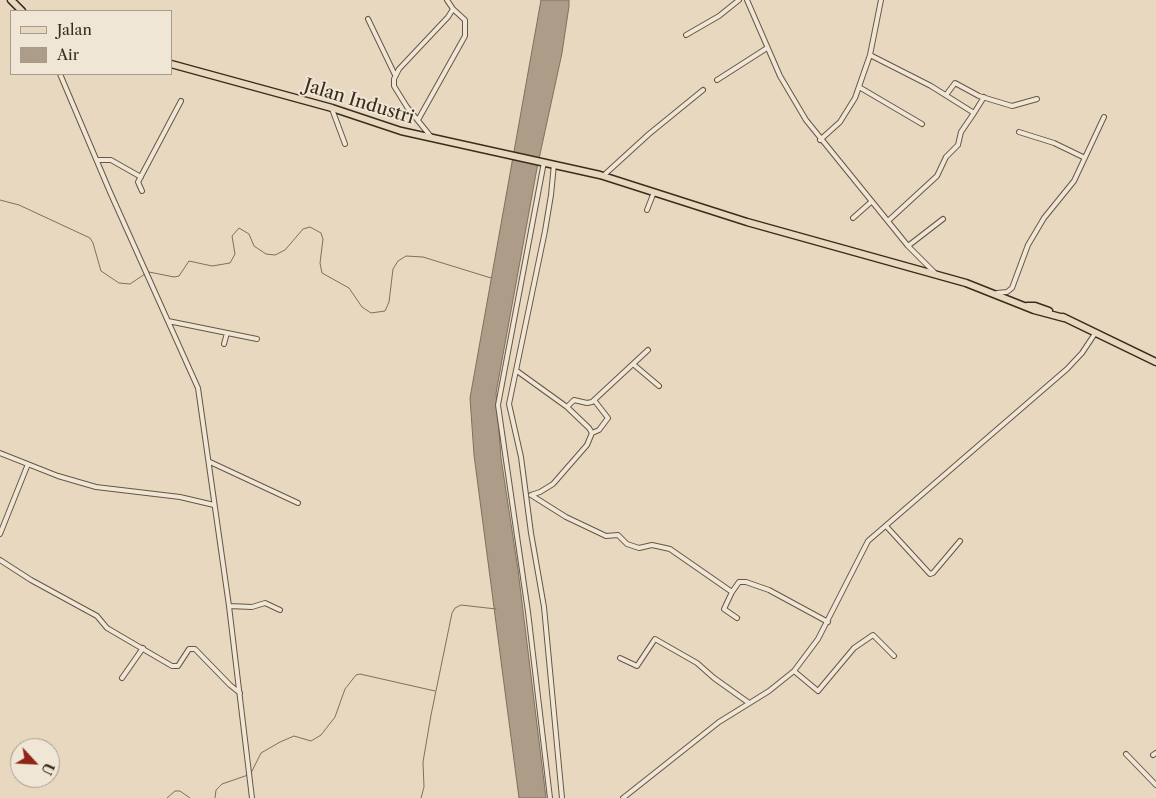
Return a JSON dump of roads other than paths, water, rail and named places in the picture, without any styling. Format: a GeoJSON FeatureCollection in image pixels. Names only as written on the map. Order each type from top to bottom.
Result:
{"type":"FeatureCollection","features":[{"type":"Feature","properties":{"kind":"main road"},"geometry":{"type":"LineString","coordinates":[[11,0],[21,10]]}},
{"type":"Feature","properties":{"kind":"main road","name":"Jalan Industri"},"geometry":{"type":"LineString","coordinates":[[172,64],[332,108],[433,139],[603,176],[738,219],[966,283],[990,294],[1060,317],[1096,332],[1156,362]]}},
{"type":"Feature","properties":{"kind":"street"},"geometry":{"type":"LineString","coordinates":[[418,120],[465,36],[465,20],[447,0]]}},
{"type":"Feature","properties":{"kind":"street"},"geometry":{"type":"LineString","coordinates":[[686,35],[719,16],[739,0]]}},
{"type":"Feature","properties":{"kind":"street"},"geometry":{"type":"LineString","coordinates":[[747,0],[791,97],[820,140],[908,246],[936,275]]}},
{"type":"Feature","properties":{"kind":"street"},"geometry":{"type":"LineString","coordinates":[[820,140],[845,116],[859,87],[870,55],[881,0]]}},
{"type":"Feature","properties":{"kind":"street"},"geometry":{"type":"LineString","coordinates":[[395,75],[443,23],[453,8]]}},
{"type":"Feature","properties":{"kind":"street"},"geometry":{"type":"LineString","coordinates":[[368,19],[395,75],[396,90],[433,139]]}},
{"type":"Feature","properties":{"kind":"street"},"geometry":{"type":"LineString","coordinates":[[717,80],[768,48]]}},
{"type":"Feature","properties":{"kind":"street"},"geometry":{"type":"LineString","coordinates":[[870,55],[946,95],[974,113]]}},
{"type":"Feature","properties":{"kind":"street"},"geometry":{"type":"LineString","coordinates":[[60,75],[195,380],[210,462],[214,505],[230,606],[252,798]]}},
{"type":"Feature","properties":{"kind":"street"},"geometry":{"type":"LineString","coordinates":[[946,95],[955,83],[984,97],[1014,106],[1037,99]]}},
{"type":"Feature","properties":{"kind":"street"},"geometry":{"type":"LineString","coordinates":[[859,87],[922,124]]}},
{"type":"Feature","properties":{"kind":"street"},"geometry":{"type":"LineString","coordinates":[[603,176],[645,137],[703,90]]}},
{"type":"Feature","properties":{"kind":"street"},"geometry":{"type":"LineString","coordinates":[[888,221],[937,176],[946,157],[958,145],[961,132],[984,97]]}},
{"type":"Feature","properties":{"kind":"street"},"geometry":{"type":"LineString","coordinates":[[142,190],[138,184],[141,177],[181,102]]}},
{"type":"Feature","properties":{"kind":"street"},"geometry":{"type":"LineString","coordinates":[[332,108],[346,144]]}},
{"type":"Feature","properties":{"kind":"street"},"geometry":{"type":"LineString","coordinates":[[990,294],[1007,292],[1012,288],[1030,240],[1044,218],[1069,188],[1104,117]]}},
{"type":"Feature","properties":{"kind":"street"},"geometry":{"type":"LineString","coordinates":[[1019,132],[1054,143],[1083,157]]}},
{"type":"Feature","properties":{"kind":"street"},"geometry":{"type":"LineString","coordinates":[[98,160],[111,160],[141,177]]}},
{"type":"Feature","properties":{"kind":"street"},"geometry":{"type":"LineString","coordinates":[[542,162],[498,405],[530,621],[550,798]]}},
{"type":"Feature","properties":{"kind":"street"},"geometry":{"type":"LineString","coordinates":[[554,164],[552,195],[509,404],[529,494],[542,590],[562,798]]}},
{"type":"Feature","properties":{"kind":"street"},"geometry":{"type":"LineString","coordinates":[[647,210],[654,192]]}},
{"type":"Feature","properties":{"kind":"street"},"geometry":{"type":"LineString","coordinates":[[853,218],[871,202]]}},
{"type":"Feature","properties":{"kind":"street"},"geometry":{"type":"LineString","coordinates":[[908,246],[944,219]]}},
{"type":"Feature","properties":{"kind":"street"},"geometry":{"type":"LineString","coordinates":[[168,321],[257,339]]}},
{"type":"Feature","properties":{"kind":"street"},"geometry":{"type":"LineString","coordinates":[[623,798],[719,722],[777,686],[794,671],[812,650],[828,622],[865,545],[1067,369],[1082,353],[1096,332]]}},
{"type":"Feature","properties":{"kind":"street"},"geometry":{"type":"LineString","coordinates":[[224,344],[226,333]]}},
{"type":"Feature","properties":{"kind":"street"},"geometry":{"type":"LineString","coordinates":[[566,406],[574,400],[587,403],[594,400],[648,350]]}},
{"type":"Feature","properties":{"kind":"street"},"geometry":{"type":"LineString","coordinates":[[633,364],[659,386]]}},
{"type":"Feature","properties":{"kind":"street"},"geometry":{"type":"LineString","coordinates":[[517,371],[566,406],[592,433]]}},
{"type":"Feature","properties":{"kind":"street"},"geometry":{"type":"LineString","coordinates":[[529,494],[540,492],[553,484],[587,445],[592,433],[599,430],[608,418],[594,400]]}},
{"type":"Feature","properties":{"kind":"street"},"geometry":{"type":"LineString","coordinates":[[0,454],[96,487],[180,497],[214,505]]}},
{"type":"Feature","properties":{"kind":"street"},"geometry":{"type":"LineString","coordinates":[[210,462],[298,503]]}},
{"type":"Feature","properties":{"kind":"street"},"geometry":{"type":"LineString","coordinates":[[0,534],[28,464]]}},
{"type":"Feature","properties":{"kind":"street"},"geometry":{"type":"LineString","coordinates":[[529,494],[566,517],[606,536],[618,535],[627,544],[639,548],[652,545],[670,549],[732,592]]}},
{"type":"Feature","properties":{"kind":"street"},"geometry":{"type":"LineString","coordinates":[[886,526],[930,574],[933,573],[960,541]]}},
{"type":"Feature","properties":{"kind":"street"},"geometry":{"type":"LineString","coordinates":[[0,560],[31,580],[97,616],[107,628],[176,667],[189,649],[195,649],[240,693]]}},
{"type":"Feature","properties":{"kind":"street"},"geometry":{"type":"LineString","coordinates":[[737,618],[724,610],[739,582],[746,582],[769,590],[828,622]]}},
{"type":"Feature","properties":{"kind":"street"},"geometry":{"type":"LineString","coordinates":[[230,606],[254,606],[265,603],[280,610]]}},
{"type":"Feature","properties":{"kind":"street"},"geometry":{"type":"LineString","coordinates":[[794,671],[818,690],[854,648],[873,635],[894,656]]}},
{"type":"Feature","properties":{"kind":"street"},"geometry":{"type":"LineString","coordinates":[[620,658],[637,666],[654,639],[697,663],[714,678],[750,703]]}},
{"type":"Feature","properties":{"kind":"street"},"geometry":{"type":"LineString","coordinates":[[122,678],[143,648]]}},
{"type":"Feature","properties":{"kind":"street"},"geometry":{"type":"LineString","coordinates":[[1126,754],[1156,785]]}},
{"type":"Feature","properties":{"kind":"water"},"geometry":{"type":"Polygon","coordinates":[[[541,0],[569,0],[569,6],[562,53],[537,168],[496,393],[501,458],[518,570],[546,798],[519,798],[474,455],[470,398],[541,0]]]}},
{"type":"Feature","properties":{"kind":"waterway"},"geometry":{"type":"LineString","coordinates":[[0,200],[19,205],[90,238],[101,271],[119,283],[130,284],[145,274]]}},
{"type":"Feature","properties":{"kind":"waterway"},"geometry":{"type":"LineString","coordinates":[[149,272],[174,277],[179,276],[189,261],[212,266],[230,263],[235,254],[232,236],[239,228],[249,234],[254,246],[266,254],[275,255],[285,250],[303,229],[310,227],[321,233],[323,239],[320,263],[322,273],[349,288],[362,307],[371,313],[385,311],[389,302],[393,269],[398,261],[406,256],[423,257],[491,278]]}},
{"type":"Feature","properties":{"kind":"waterway"},"geometry":{"type":"LineString","coordinates":[[421,798],[424,787],[423,762],[452,613],[455,608],[461,605],[496,609]]}},
{"type":"Feature","properties":{"kind":"waterway"},"geometry":{"type":"LineString","coordinates":[[251,773],[261,753],[280,742],[294,736],[311,741],[321,735],[335,717],[345,689],[356,675],[360,674],[435,691]]}},
{"type":"Feature","properties":{"kind":"waterway"},"geometry":{"type":"LineString","coordinates":[[215,798],[216,790],[222,784],[248,775]]}},
{"type":"Feature","properties":{"kind":"waterway"},"geometry":{"type":"LineString","coordinates":[[167,798],[175,791],[180,791],[190,798]]}}]}
